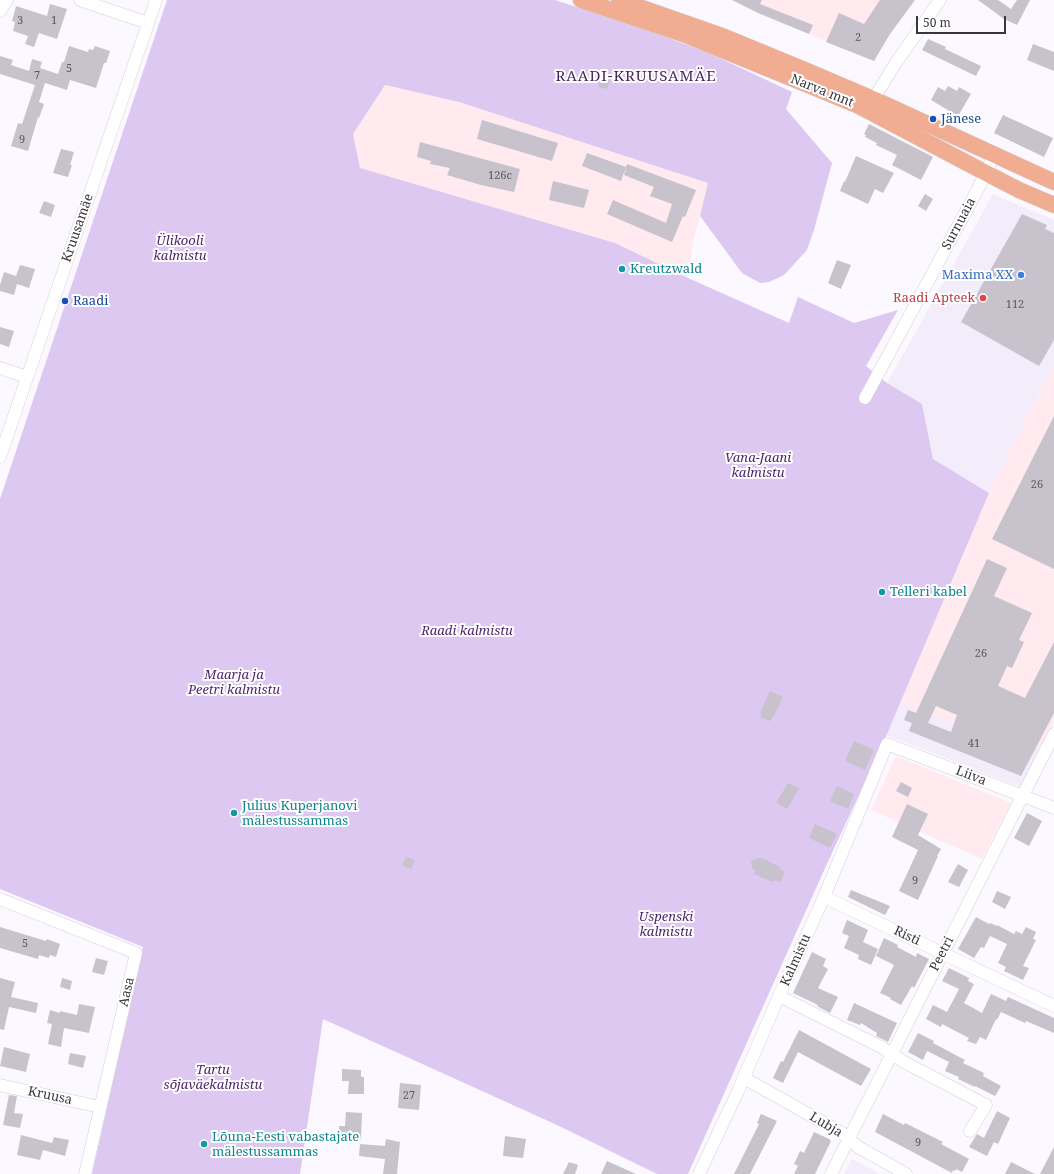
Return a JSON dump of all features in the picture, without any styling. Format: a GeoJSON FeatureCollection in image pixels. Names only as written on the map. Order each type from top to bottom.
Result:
{"type":"FeatureCollection","features":[{"type":"Feature","properties":{"kind":"main road","name":"Narva mnt"},"geometry":{"type":"LineString","coordinates":[[580,0],[686,35],[857,104],[870,104],[986,173],[1019,190],[1054,205]]}},
{"type":"Feature","properties":{"kind":"main road","name":"Narva mnt"},"geometry":{"type":"LineString","coordinates":[[619,0],[722,36],[870,104],[1053,178]]}},
{"type":"Feature","properties":{"kind":"street"},"geometry":{"type":"LineString","coordinates":[[0,10],[7,0]]}},
{"type":"Feature","properties":{"kind":"street"},"geometry":{"type":"LineString","coordinates":[[80,0],[148,23]]}},
{"type":"Feature","properties":{"kind":"street","name":"Kruusamäe"},"geometry":{"type":"LineString","coordinates":[[0,457],[156,0]]}},
{"type":"Feature","properties":{"kind":"street"},"geometry":{"type":"LineString","coordinates":[[870,104],[895,64],[940,0]]}},
{"type":"Feature","properties":{"kind":"street","name":"Surnuaia"},"geometry":{"type":"LineString","coordinates":[[865,398],[986,173],[994,155]]}},
{"type":"Feature","properties":{"kind":"street"},"geometry":{"type":"LineString","coordinates":[[0,368],[27,377]]}},
{"type":"Feature","properties":{"kind":"street","name":"Peetri"},"geometry":{"type":"LineString","coordinates":[[831,1174],[1054,734]]}},
{"type":"Feature","properties":{"kind":"street","name":"Liiva"},"geometry":{"type":"LineString","coordinates":[[887,744],[1054,808]]}},
{"type":"Feature","properties":{"kind":"street","name":"Kalmistu"},"geometry":{"type":"LineString","coordinates":[[699,1174],[744,1078],[824,897],[887,744]]}},
{"type":"Feature","properties":{"kind":"street","name":"Risti"},"geometry":{"type":"LineString","coordinates":[[824,897],[1054,1006]]}},
{"type":"Feature","properties":{"kind":"street","name":"Aasa"},"geometry":{"type":"LineString","coordinates":[[0,899],[136,953],[85,1174]]}},
{"type":"Feature","properties":{"kind":"street"},"geometry":{"type":"LineString","coordinates":[[779,996],[880,1047],[904,1062],[986,1105],[970,1131]]}},
{"type":"Feature","properties":{"kind":"street","name":"Lubja"},"geometry":{"type":"LineString","coordinates":[[744,1078],[842,1133],[858,1147],[906,1174]]}},
{"type":"Feature","properties":{"kind":"street","name":"Kruusa"},"geometry":{"type":"LineString","coordinates":[[0,1085],[100,1107]]}},
{"type":"Feature","properties":{"kind":"shaded area"},"geometry":{"type":"Polygon","coordinates":[[[732,0],[915,0],[890,34],[874,61],[732,0]]]}},
{"type":"Feature","properties":{"kind":"shaded area"},"geometry":{"type":"Polygon","coordinates":[[[385,85],[459,102],[709,183],[693,242],[688,278],[614,243],[359,168],[353,134],[385,85]]]}},
{"type":"Feature","properties":{"kind":"shaded area"},"geometry":{"type":"Polygon","coordinates":[[[993,194],[1054,220],[1054,364],[989,493],[933,459],[922,404],[887,383],[993,194]]]}},
{"type":"Feature","properties":{"kind":"shaded area"},"geometry":{"type":"Polygon","coordinates":[[[1054,364],[1054,722],[1040,749],[1010,735],[975,734],[900,702],[989,493],[1054,364]]]}},
{"type":"Feature","properties":{"kind":"shaded area"},"geometry":{"type":"Polygon","coordinates":[[[900,702],[975,733],[1010,735],[1040,749],[1021,787],[886,735],[900,702]]]}},
{"type":"Feature","properties":{"kind":"shaded area"},"geometry":{"type":"Polygon","coordinates":[[[896,756],[1011,803],[982,859],[871,810],[896,756]]]}},
{"type":"Feature","properties":{"kind":"shaded area"},"geometry":{"type":"Polygon","coordinates":[[[852,1159],[880,1174],[844,1174],[852,1159]]]}},
{"type":"Feature","properties":{"kind":"green space","name":"Raadi kalmistu"},"geometry":{"type":"Polygon","coordinates":[[[167,0],[555,0],[639,27],[709,53],[792,92],[786,109],[832,163],[814,230],[807,250],[784,275],[769,282],[760,283],[742,273],[700,216],[708,183],[459,102],[385,85],[353,134],[360,168],[615,243],[688,278],[789,323],[798,297],[854,323],[898,310],[866,366],[887,383],[922,404],[933,459],[989,493],[884,741],[826,866],[688,1174],[657,1174],[557,1125],[323,1019],[300,1174],[92,1174],[143,947],[0,889],[0,499],[167,0]]]}},
{"type":"Feature","properties":{"kind":"building"},"geometry":{"type":"Polygon","coordinates":[[[732,0],[762,0],[760,4],[813,25],[809,34],[758,13],[732,0]]]}},
{"type":"Feature","properties":{"kind":"building"},"geometry":{"type":"Polygon","coordinates":[[[880,0],[915,0],[890,34],[874,61],[826,42],[839,13],[864,24],[880,0]]]}},
{"type":"Feature","properties":{"kind":"building"},"geometry":{"type":"Polygon","coordinates":[[[978,0],[998,0],[1011,9],[1017,0],[1030,0],[1017,25],[1004,19],[978,0]]]}},
{"type":"Feature","properties":{"kind":"building"},"geometry":{"type":"Polygon","coordinates":[[[50,4],[67,9],[57,39],[39,33],[34,47],[25,44],[28,36],[13,31],[15,22],[12,21],[16,6],[47,16],[50,4]]]}},
{"type":"Feature","properties":{"kind":"building"},"geometry":{"type":"Polygon","coordinates":[[[928,39],[981,66],[976,76],[922,50],[928,39]]]}},
{"type":"Feature","properties":{"kind":"building"},"geometry":{"type":"Polygon","coordinates":[[[1033,44],[1054,52],[1054,71],[1027,60],[1033,44]]]}},
{"type":"Feature","properties":{"kind":"building"},"geometry":{"type":"Polygon","coordinates":[[[69,46],[88,52],[89,49],[93,50],[95,46],[110,51],[106,63],[104,63],[96,88],[70,80],[67,90],[45,83],[39,102],[44,104],[39,118],[38,117],[28,151],[11,146],[18,123],[22,124],[35,85],[0,74],[0,56],[13,60],[11,65],[29,71],[32,59],[42,62],[40,68],[58,74],[69,46]]]}},
{"type":"Feature","properties":{"kind":"building"},"geometry":{"type":"Polygon","coordinates":[[[602,75],[611,78],[607,89],[598,87],[602,75]]]}},
{"type":"Feature","properties":{"kind":"building"},"geometry":{"type":"Polygon","coordinates":[[[948,86],[957,91],[959,87],[971,94],[958,116],[931,100],[938,87],[945,91],[948,86]]]}},
{"type":"Feature","properties":{"kind":"building"},"geometry":{"type":"Polygon","coordinates":[[[1003,115],[1053,138],[1044,157],[994,133],[1003,115]]]}},
{"type":"Feature","properties":{"kind":"building"},"geometry":{"type":"Polygon","coordinates":[[[482,120],[558,143],[552,161],[477,139],[482,120]]]}},
{"type":"Feature","properties":{"kind":"building"},"geometry":{"type":"Polygon","coordinates":[[[869,124],[933,157],[921,180],[892,165],[897,155],[876,145],[877,143],[865,137],[866,135],[864,134],[869,124]]]}},
{"type":"Feature","properties":{"kind":"building"},"geometry":{"type":"Polygon","coordinates":[[[420,142],[520,169],[514,192],[481,185],[447,175],[450,168],[430,164],[431,161],[417,157],[420,142]]]}},
{"type":"Feature","properties":{"kind":"building"},"geometry":{"type":"Polygon","coordinates":[[[61,149],[74,152],[68,177],[53,173],[61,149]]]}},
{"type":"Feature","properties":{"kind":"building"},"geometry":{"type":"Polygon","coordinates":[[[587,153],[626,167],[621,181],[582,166],[587,153]]]}},
{"type":"Feature","properties":{"kind":"building"},"geometry":{"type":"Polygon","coordinates":[[[856,156],[894,173],[883,193],[875,189],[868,204],[840,191],[856,156]]]}},
{"type":"Feature","properties":{"kind":"building"},"geometry":{"type":"Polygon","coordinates":[[[627,164],[696,190],[685,217],[683,216],[672,242],[607,214],[613,200],[666,223],[672,204],[650,196],[654,187],[624,175],[627,164]]]}},
{"type":"Feature","properties":{"kind":"building"},"geometry":{"type":"Polygon","coordinates":[[[553,181],[589,190],[584,208],[549,200],[553,181]]]}},
{"type":"Feature","properties":{"kind":"building"},"geometry":{"type":"Polygon","coordinates":[[[925,194],[933,199],[926,211],[918,206],[925,194]]]}},
{"type":"Feature","properties":{"kind":"building"},"geometry":{"type":"Polygon","coordinates":[[[44,201],[55,205],[51,217],[39,213],[44,201]]]}},
{"type":"Feature","properties":{"kind":"building","name":"Maxima XX"},"geometry":{"type":"Polygon","coordinates":[[[1022,214],[1047,225],[1045,229],[1054,233],[1054,340],[1039,366],[961,322],[1022,214]]]}},
{"type":"Feature","properties":{"kind":"building"},"geometry":{"type":"Polygon","coordinates":[[[837,260],[851,265],[841,289],[828,283],[837,260]]]}},
{"type":"Feature","properties":{"kind":"building"},"geometry":{"type":"Polygon","coordinates":[[[20,265],[35,269],[29,288],[17,284],[14,295],[0,291],[0,285],[4,272],[16,276],[20,265]]]}},
{"type":"Feature","properties":{"kind":"building"},"geometry":{"type":"Polygon","coordinates":[[[0,327],[14,331],[9,347],[0,344],[0,327]]]}},
{"type":"Feature","properties":{"kind":"building"},"geometry":{"type":"Polygon","coordinates":[[[1054,416],[1054,569],[992,539],[1054,416]]]}},
{"type":"Feature","properties":{"kind":"building"},"geometry":{"type":"Polygon","coordinates":[[[987,559],[1007,568],[994,596],[1032,613],[1019,640],[1024,642],[1012,668],[1007,666],[998,686],[1025,698],[1054,642],[1054,713],[1021,776],[909,731],[912,723],[904,720],[908,710],[916,713],[987,559]],[[936,706],[928,723],[951,732],[957,715],[936,706]]]}},
{"type":"Feature","properties":{"kind":"building"},"geometry":{"type":"Polygon","coordinates":[[[770,691],[783,697],[773,718],[770,721],[760,717],[762,714],[760,713],[770,691]]]}},
{"type":"Feature","properties":{"kind":"building"},"geometry":{"type":"Polygon","coordinates":[[[854,741],[874,750],[865,770],[845,761],[854,741]]]}},
{"type":"Feature","properties":{"kind":"building"},"geometry":{"type":"Polygon","coordinates":[[[901,782],[912,788],[908,797],[896,791],[901,782]]]}},
{"type":"Feature","properties":{"kind":"building"},"geometry":{"type":"Polygon","coordinates":[[[788,783],[799,788],[787,809],[776,803],[788,783]]]}},
{"type":"Feature","properties":{"kind":"building"},"geometry":{"type":"Polygon","coordinates":[[[837,786],[854,794],[848,809],[830,801],[837,786]]]}},
{"type":"Feature","properties":{"kind":"building"},"geometry":{"type":"Polygon","coordinates":[[[907,804],[928,814],[918,835],[941,849],[918,900],[899,891],[918,850],[892,837],[907,804]]]}},
{"type":"Feature","properties":{"kind":"building"},"geometry":{"type":"Polygon","coordinates":[[[1027,813],[1042,821],[1029,846],[1014,838],[1027,813]]]}},
{"type":"Feature","properties":{"kind":"building"},"geometry":{"type":"Polygon","coordinates":[[[815,824],[837,834],[830,848],[809,838],[815,824]]]}},
{"type":"Feature","properties":{"kind":"building"},"geometry":{"type":"Polygon","coordinates":[[[406,857],[415,860],[411,869],[402,865],[406,857]]]}},
{"type":"Feature","properties":{"kind":"building"},"geometry":{"type":"Polygon","coordinates":[[[762,858],[780,867],[779,869],[785,872],[780,883],[774,880],[773,882],[754,874],[756,871],[752,868],[751,862],[754,859],[762,858]]]}},
{"type":"Feature","properties":{"kind":"building"},"geometry":{"type":"Polygon","coordinates":[[[958,864],[968,870],[959,887],[948,882],[958,864]]]}},
{"type":"Feature","properties":{"kind":"building"},"geometry":{"type":"Polygon","coordinates":[[[851,890],[890,906],[885,915],[848,897],[851,890]]]}},
{"type":"Feature","properties":{"kind":"building"},"geometry":{"type":"Polygon","coordinates":[[[997,891],[1011,897],[1005,909],[992,902],[997,891]]]}},
{"type":"Feature","properties":{"kind":"building"},"geometry":{"type":"Polygon","coordinates":[[[976,917],[989,924],[997,925],[1014,934],[1016,931],[1022,934],[1026,927],[1036,932],[1033,939],[1036,940],[1023,966],[1029,968],[1023,980],[1004,971],[1006,967],[998,963],[1007,944],[990,936],[984,948],[981,947],[974,958],[958,949],[976,917]]]}},
{"type":"Feature","properties":{"kind":"building"},"geometry":{"type":"Polygon","coordinates":[[[847,920],[868,930],[863,942],[878,949],[871,965],[858,959],[859,955],[844,948],[849,936],[842,933],[847,920]]]}},
{"type":"Feature","properties":{"kind":"building"},"geometry":{"type":"Polygon","coordinates":[[[0,927],[46,941],[47,939],[60,944],[56,957],[50,955],[49,958],[39,955],[38,959],[0,948],[0,927]]]}},
{"type":"Feature","properties":{"kind":"building"},"geometry":{"type":"Polygon","coordinates":[[[884,938],[916,957],[917,953],[929,959],[914,988],[912,986],[901,1005],[880,993],[894,965],[876,956],[884,938]]]}},
{"type":"Feature","properties":{"kind":"building"},"geometry":{"type":"Polygon","coordinates":[[[812,952],[826,959],[823,966],[828,969],[818,988],[838,997],[830,1013],[817,1006],[818,1005],[793,993],[812,952]]]}},
{"type":"Feature","properties":{"kind":"building"},"geometry":{"type":"Polygon","coordinates":[[[96,958],[108,961],[104,975],[92,972],[96,958]]]}},
{"type":"Feature","properties":{"kind":"building"},"geometry":{"type":"Polygon","coordinates":[[[949,968],[969,978],[968,981],[974,984],[964,1003],[982,1013],[991,994],[1006,1001],[1008,997],[1054,1018],[1054,1033],[1026,1021],[1025,1023],[1001,1012],[986,1040],[980,1037],[976,1044],[967,1041],[969,1038],[942,1024],[941,1027],[926,1019],[933,1005],[947,1012],[959,989],[942,981],[949,968]]]}},
{"type":"Feature","properties":{"kind":"building"},"geometry":{"type":"Polygon","coordinates":[[[0,978],[15,982],[11,997],[38,1003],[36,1013],[9,1007],[4,1030],[0,1029],[0,978]]]}},
{"type":"Feature","properties":{"kind":"building"},"geometry":{"type":"Polygon","coordinates":[[[62,978],[72,981],[70,990],[60,987],[62,978]]]}},
{"type":"Feature","properties":{"kind":"building"},"geometry":{"type":"Polygon","coordinates":[[[854,1003],[897,1023],[888,1042],[876,1036],[877,1033],[861,1023],[860,1025],[847,1020],[854,1003]]]}},
{"type":"Feature","properties":{"kind":"building"},"geometry":{"type":"Polygon","coordinates":[[[79,1004],[95,1007],[89,1033],[64,1028],[61,1047],[48,1044],[52,1024],[47,1023],[50,1010],[77,1015],[79,1004]]]}},
{"type":"Feature","properties":{"kind":"building"},"geometry":{"type":"Polygon","coordinates":[[[799,1030],[871,1069],[861,1086],[798,1052],[783,1083],[773,1078],[799,1030]]]}},
{"type":"Feature","properties":{"kind":"building"},"geometry":{"type":"Polygon","coordinates":[[[918,1033],[965,1060],[963,1063],[984,1073],[983,1076],[1001,1086],[995,1096],[958,1079],[959,1077],[945,1071],[949,1062],[927,1051],[923,1060],[908,1052],[918,1033]]]}},
{"type":"Feature","properties":{"kind":"building"},"geometry":{"type":"Polygon","coordinates":[[[4,1047],[30,1054],[26,1072],[0,1066],[4,1047]]]}},
{"type":"Feature","properties":{"kind":"building"},"geometry":{"type":"Polygon","coordinates":[[[70,1053],[86,1056],[83,1068],[68,1064],[70,1053]]]}},
{"type":"Feature","properties":{"kind":"building"},"geometry":{"type":"Polygon","coordinates":[[[342,1069],[361,1070],[361,1077],[364,1077],[364,1094],[348,1094],[349,1081],[342,1081],[342,1069]]]}},
{"type":"Feature","properties":{"kind":"building"},"geometry":{"type":"Polygon","coordinates":[[[400,1083],[421,1085],[419,1110],[398,1108],[400,1083]]]}},
{"type":"Feature","properties":{"kind":"building"},"geometry":{"type":"Polygon","coordinates":[[[9,1095],[17,1096],[14,1113],[23,1114],[20,1128],[3,1125],[9,1095]]]}},
{"type":"Feature","properties":{"kind":"building"},"geometry":{"type":"Polygon","coordinates":[[[997,1111],[1010,1118],[998,1144],[994,1142],[987,1156],[969,1147],[977,1134],[984,1138],[997,1111]]]}},
{"type":"Feature","properties":{"kind":"building"},"geometry":{"type":"Polygon","coordinates":[[[346,1112],[362,1113],[361,1139],[339,1137],[339,1126],[345,1126],[346,1112]]]}},
{"type":"Feature","properties":{"kind":"building"},"geometry":{"type":"Polygon","coordinates":[[[761,1114],[777,1121],[750,1174],[734,1174],[759,1124],[757,1123],[761,1114]]]}},
{"type":"Feature","properties":{"kind":"building"},"geometry":{"type":"Polygon","coordinates":[[[883,1114],[943,1142],[941,1144],[969,1159],[962,1172],[956,1169],[955,1171],[953,1170],[952,1173],[875,1132],[883,1114]]]}},
{"type":"Feature","properties":{"kind":"building"},"geometry":{"type":"Polygon","coordinates":[[[814,1132],[831,1141],[815,1174],[794,1174],[798,1166],[794,1164],[800,1151],[804,1153],[814,1132]]]}},
{"type":"Feature","properties":{"kind":"building"},"geometry":{"type":"Polygon","coordinates":[[[21,1135],[52,1143],[54,1137],[69,1140],[65,1156],[43,1150],[40,1160],[17,1155],[21,1135]]]}},
{"type":"Feature","properties":{"kind":"building"},"geometry":{"type":"Polygon","coordinates":[[[505,1136],[526,1139],[523,1158],[503,1156],[505,1136]]]}},
{"type":"Feature","properties":{"kind":"building"},"geometry":{"type":"Polygon","coordinates":[[[386,1139],[400,1142],[397,1174],[383,1174],[385,1159],[359,1156],[360,1144],[385,1146],[386,1139]]]}},
{"type":"Feature","properties":{"kind":"building"},"geometry":{"type":"Polygon","coordinates":[[[1054,1147],[1054,1174],[1040,1174],[1054,1147]]]}},
{"type":"Feature","properties":{"kind":"building"},"geometry":{"type":"Polygon","coordinates":[[[607,1161],[636,1174],[601,1174],[607,1161]]]}},
{"type":"Feature","properties":{"kind":"building"},"geometry":{"type":"Polygon","coordinates":[[[569,1162],[578,1165],[575,1174],[563,1174],[569,1162]]]}},
{"type":"Feature","properties":{"kind":"building"},"geometry":{"type":"Polygon","coordinates":[[[1011,1162],[1035,1174],[1005,1174],[1011,1162]]]}},
{"type":"Feature","properties":{"kind":"place","name":"Jänese"},"geometry":{"type":"Point","coordinates":[933,119]}},
{"type":"Feature","properties":{"kind":"place","name":"Kreutzwald"},"geometry":{"type":"Point","coordinates":[622,269]}},
{"type":"Feature","properties":{"kind":"place","name":"Maxima XX"},"geometry":{"type":"Point","coordinates":[1021,275]}},
{"type":"Feature","properties":{"kind":"place","name":"Raadi Apteek"},"geometry":{"type":"Point","coordinates":[983,298]}},
{"type":"Feature","properties":{"kind":"place","name":"Raadi"},"geometry":{"type":"Point","coordinates":[65,301]}},
{"type":"Feature","properties":{"kind":"place","name":"Telleri kabel"},"geometry":{"type":"Point","coordinates":[882,592]}},
{"type":"Feature","properties":{"kind":"place","name":"Julius Kuperjanovi mälestussammas"},"geometry":{"type":"Point","coordinates":[234,813]}},
{"type":"Feature","properties":{"kind":"place","name":"Lõuna-Eesti vabastajate mälestussammas"},"geometry":{"type":"Point","coordinates":[204,1144]}},
{"type":"Feature","properties":{"kind":"district","name":"RAADI-KRUUSAMÄE"},"geometry":{"type":"Point","coordinates":[636,77]}},
{"type":"Feature","properties":{"kind":"park label","name":"Ülikooli kalmistu"},"geometry":{"type":"Point","coordinates":[180,248]}},
{"type":"Feature","properties":{"kind":"park label","name":"Vana-Jaani kalmistu"},"geometry":{"type":"Point","coordinates":[758,466]}},
{"type":"Feature","properties":{"kind":"park label","name":"Maarja ja Peetri kalmistu"},"geometry":{"type":"Point","coordinates":[234,682]}},
{"type":"Feature","properties":{"kind":"park label","name":"Uspenski kalmistu"},"geometry":{"type":"Point","coordinates":[666,924]}},
{"type":"Feature","properties":{"kind":"park label","name":"Tartu sõjaväekalmistu"},"geometry":{"type":"Point","coordinates":[213,1078]}}]}
